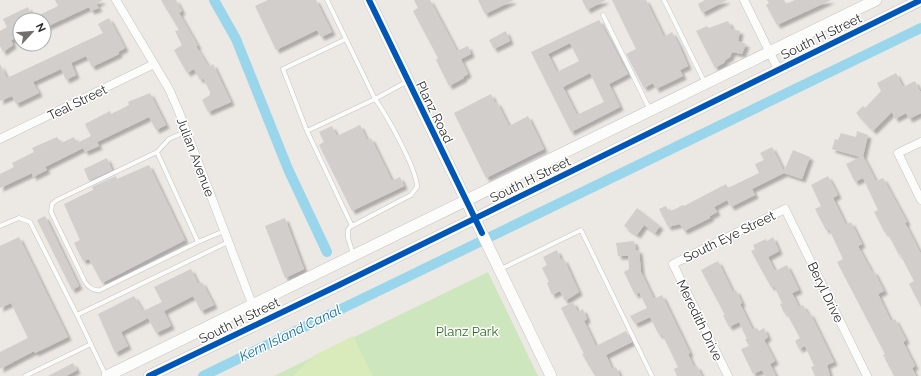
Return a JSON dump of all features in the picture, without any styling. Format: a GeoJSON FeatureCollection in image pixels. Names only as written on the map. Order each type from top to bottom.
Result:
{"type":"FeatureCollection","features":[{"type":"Feature","properties":{"kind":"street","name":"Julian Avenue"},"geometry":{"type":"LineString","coordinates":[[116,0],[169,89],[187,131],[259,322]]}},
{"type":"Feature","properties":{"kind":"street","name":"Planz Road"},"geometry":{"type":"LineString","coordinates":[[369,0],[551,376]]}},
{"type":"Feature","properties":{"kind":"street"},"geometry":{"type":"LineString","coordinates":[[744,0],[778,69]]}},
{"type":"Feature","properties":{"kind":"street","name":"South H Street"},"geometry":{"type":"LineString","coordinates":[[107,376],[876,0]]}},
{"type":"Feature","properties":{"kind":"street","name":"South H Street"},"geometry":{"type":"LineString","coordinates":[[149,376],[339,285],[921,0]]}},
{"type":"Feature","properties":{"kind":"street","name":"Teal Street"},"geometry":{"type":"LineString","coordinates":[[0,139],[154,64]]}},
{"type":"Feature","properties":{"kind":"street"},"geometry":{"type":"LineString","coordinates":[[921,142],[898,153],[921,200]]}},
{"type":"Feature","properties":{"kind":"street","name":"South Eye Street"},"geometry":{"type":"LineString","coordinates":[[673,264],[786,208]]}},
{"type":"Feature","properties":{"kind":"street","name":"Beryl Drive"},"geometry":{"type":"LineString","coordinates":[[786,208],[867,376]]}},
{"type":"Feature","properties":{"kind":"street","name":"Meredith Drive"},"geometry":{"type":"LineString","coordinates":[[673,264],[728,376]]}},
{"type":"Feature","properties":{"kind":"lane"},"geometry":{"type":"LineString","coordinates":[[327,0],[375,99],[385,113],[414,174],[416,187],[411,195],[352,226],[348,233],[354,256]]}},
{"type":"Feature","properties":{"kind":"lane"},"geometry":{"type":"LineString","coordinates":[[664,0],[705,83]]}},
{"type":"Feature","properties":{"kind":"lane"},"geometry":{"type":"LineString","coordinates":[[603,15],[650,110]]}},
{"type":"Feature","properties":{"kind":"lane"},"geometry":{"type":"LineString","coordinates":[[346,39],[283,70],[307,131],[352,226]]}},
{"type":"Feature","properties":{"kind":"lane"},"geometry":{"type":"LineString","coordinates":[[307,131],[375,99],[408,81]]}},
{"type":"Feature","properties":{"kind":"lane"},"geometry":{"type":"LineString","coordinates":[[187,131],[169,139],[156,152],[57,200],[52,204],[51,212],[85,282],[96,291],[224,230]]}},
{"type":"Feature","properties":{"kind":"lane"},"geometry":{"type":"LineString","coordinates":[[156,152],[198,242]]}},
{"type":"Feature","properties":{"kind":"lane"},"geometry":{"type":"LineString","coordinates":[[0,226],[18,218],[30,222],[107,376]]}},
{"type":"Feature","properties":{"kind":"lane"},"geometry":{"type":"LineString","coordinates":[[499,270],[581,230],[652,376]]}},
{"type":"Feature","properties":{"kind":"lane"},"geometry":{"type":"LineString","coordinates":[[77,315],[228,242]]}},
{"type":"Feature","properties":{"kind":"lane"},"geometry":{"type":"LineString","coordinates":[[25,376],[91,344]]}},
{"type":"Feature","properties":{"kind":"green space","name":"Planz Park"},"geometry":{"type":"Polygon","coordinates":[[[488,272],[538,376],[274,376],[488,272]]]}},
{"type":"Feature","properties":{"kind":"green space"},"geometry":{"type":"Polygon","coordinates":[[[353,336],[373,376],[292,376],[315,355],[353,336]]]}},
{"type":"Feature","properties":{"kind":"building"},"geometry":{"type":"Polygon","coordinates":[[[55,0],[103,0],[96,4],[99,8],[91,11],[89,7],[52,24],[52,12],[46,12],[58,6],[55,0]]]}},
{"type":"Feature","properties":{"kind":"building"},"geometry":{"type":"Polygon","coordinates":[[[161,0],[176,0],[182,11],[179,13],[198,46],[196,46],[209,67],[213,64],[231,102],[208,112],[202,100],[210,95],[210,92],[203,78],[200,80],[194,69],[187,73],[174,50],[182,45],[175,31],[179,30],[161,0]]]}},
{"type":"Feature","properties":{"kind":"building"},"geometry":{"type":"Polygon","coordinates":[[[268,0],[316,0],[332,32],[321,37],[317,30],[276,50],[255,6],[268,0]]]}},
{"type":"Feature","properties":{"kind":"building"},"geometry":{"type":"Polygon","coordinates":[[[414,0],[430,0],[457,51],[468,46],[471,54],[461,59],[468,74],[463,77],[464,78],[449,86],[436,60],[438,58],[413,11],[418,8],[414,0]]]}},
{"type":"Feature","properties":{"kind":"building"},"geometry":{"type":"Polygon","coordinates":[[[478,0],[514,0],[485,14],[478,0]]]}},
{"type":"Feature","properties":{"kind":"building"},"geometry":{"type":"Polygon","coordinates":[[[582,0],[606,0],[587,10],[582,0]]]}},
{"type":"Feature","properties":{"kind":"building"},"geometry":{"type":"Polygon","coordinates":[[[612,0],[646,0],[664,37],[672,32],[679,45],[688,66],[680,70],[683,76],[656,89],[653,83],[644,88],[626,54],[636,49],[612,0]]]}},
{"type":"Feature","properties":{"kind":"building"},"geometry":{"type":"Polygon","coordinates":[[[705,0],[727,0],[702,13],[698,4],[705,0]]]}},
{"type":"Feature","properties":{"kind":"building"},"geometry":{"type":"Polygon","coordinates":[[[767,0],[784,0],[786,4],[795,0],[831,0],[777,25],[766,5],[769,3],[767,0]]]}},
{"type":"Feature","properties":{"kind":"building"},"geometry":{"type":"Polygon","coordinates":[[[28,7],[30,12],[18,12],[28,7]]]}},
{"type":"Feature","properties":{"kind":"building"},"geometry":{"type":"Polygon","coordinates":[[[12,15],[12,46],[3,52],[0,46],[0,31],[7,27],[3,19],[12,15]]]}},
{"type":"Feature","properties":{"kind":"building"},"geometry":{"type":"Polygon","coordinates":[[[109,18],[125,48],[118,52],[119,54],[92,67],[86,56],[71,63],[76,75],[66,80],[61,69],[33,82],[39,93],[16,104],[12,96],[0,101],[0,64],[7,78],[103,33],[98,24],[109,18]]]}},
{"type":"Feature","properties":{"kind":"building"},"geometry":{"type":"Polygon","coordinates":[[[599,20],[628,74],[609,84],[620,107],[571,132],[531,52],[599,20]],[[570,43],[548,54],[557,72],[579,61],[570,43]],[[590,73],[563,87],[577,115],[604,102],[590,73]]]}},
{"type":"Feature","properties":{"kind":"building"},"geometry":{"type":"Polygon","coordinates":[[[728,21],[732,29],[740,31],[738,41],[746,44],[742,54],[732,52],[730,57],[724,61],[725,62],[715,68],[696,31],[707,26],[709,28],[728,21]]]}},
{"type":"Feature","properties":{"kind":"building"},"geometry":{"type":"Polygon","coordinates":[[[506,31],[510,41],[494,49],[489,40],[506,31]]]}},
{"type":"Feature","properties":{"kind":"building"},"geometry":{"type":"Polygon","coordinates":[[[896,73],[903,87],[915,81],[921,93],[921,113],[909,119],[906,113],[895,119],[892,112],[873,131],[856,113],[863,106],[865,108],[881,91],[877,83],[896,73]]]}},
{"type":"Feature","properties":{"kind":"building"},"geometry":{"type":"Polygon","coordinates":[[[150,93],[166,125],[156,130],[149,117],[97,142],[99,146],[85,152],[83,148],[45,167],[47,170],[33,177],[32,173],[0,188],[0,174],[14,167],[12,163],[34,152],[32,148],[57,137],[61,143],[74,137],[77,143],[91,136],[85,124],[110,111],[111,114],[129,105],[128,102],[150,93]]]}},
{"type":"Feature","properties":{"kind":"building"},"geometry":{"type":"Polygon","coordinates":[[[491,94],[495,103],[497,102],[509,126],[528,116],[544,149],[486,178],[454,113],[491,94]]]}},
{"type":"Feature","properties":{"kind":"building"},"geometry":{"type":"Polygon","coordinates":[[[360,125],[367,140],[371,138],[392,181],[400,177],[404,186],[352,211],[319,145],[324,142],[319,132],[332,126],[337,136],[360,125]]]}},
{"type":"Feature","properties":{"kind":"building"},"geometry":{"type":"Polygon","coordinates":[[[857,131],[868,135],[863,156],[876,181],[883,178],[907,222],[905,223],[921,254],[921,307],[909,284],[914,281],[900,254],[899,255],[887,232],[885,233],[874,212],[878,210],[863,178],[855,182],[846,164],[860,157],[832,149],[835,139],[838,140],[841,133],[856,137],[857,131]]]}},
{"type":"Feature","properties":{"kind":"building"},"geometry":{"type":"Polygon","coordinates":[[[772,147],[784,171],[793,150],[810,157],[802,179],[784,173],[752,189],[755,195],[731,207],[727,200],[714,207],[717,212],[710,216],[710,218],[684,231],[680,224],[668,227],[659,209],[666,206],[669,212],[683,205],[684,206],[726,184],[728,188],[759,173],[755,164],[764,160],[760,153],[772,147]]]}},
{"type":"Feature","properties":{"kind":"building"},"geometry":{"type":"Polygon","coordinates":[[[107,158],[112,170],[89,181],[84,169],[107,158]]]}},
{"type":"Feature","properties":{"kind":"building"},"geometry":{"type":"Polygon","coordinates":[[[149,165],[185,240],[102,283],[89,259],[83,261],[74,243],[80,240],[64,204],[93,190],[92,187],[116,176],[117,179],[149,165]]]}},
{"type":"Feature","properties":{"kind":"building"},"geometry":{"type":"Polygon","coordinates":[[[828,176],[838,195],[833,198],[846,225],[851,222],[862,244],[858,246],[872,272],[874,271],[884,291],[878,294],[891,321],[895,319],[906,340],[903,342],[915,366],[912,368],[916,376],[894,376],[883,355],[885,354],[837,262],[843,259],[829,229],[826,230],[815,209],[821,206],[811,185],[828,176]]]}},
{"type":"Feature","properties":{"kind":"building"},"geometry":{"type":"Polygon","coordinates":[[[637,208],[660,226],[655,233],[644,225],[637,235],[624,226],[637,208]]]}},
{"type":"Feature","properties":{"kind":"building"},"geometry":{"type":"Polygon","coordinates":[[[45,216],[79,286],[72,290],[37,220],[45,216]]]}},
{"type":"Feature","properties":{"kind":"building"},"geometry":{"type":"Polygon","coordinates":[[[285,218],[304,269],[285,278],[265,226],[285,218]]]}},
{"type":"Feature","properties":{"kind":"building"},"geometry":{"type":"Polygon","coordinates":[[[19,237],[68,337],[35,353],[34,351],[0,369],[0,352],[28,338],[11,303],[0,308],[0,246],[19,237]]]}},
{"type":"Feature","properties":{"kind":"building"},"geometry":{"type":"Polygon","coordinates":[[[773,237],[779,251],[768,257],[775,271],[787,265],[799,290],[792,293],[799,307],[803,305],[808,314],[810,313],[834,362],[827,365],[830,376],[815,376],[811,367],[814,366],[805,346],[799,349],[795,341],[800,338],[786,312],[784,313],[780,304],[782,303],[774,286],[771,287],[751,251],[755,249],[753,245],[766,239],[767,241],[773,237]]]}},
{"type":"Feature","properties":{"kind":"building"},"geometry":{"type":"Polygon","coordinates":[[[634,241],[636,250],[639,250],[641,272],[654,299],[662,295],[690,353],[688,354],[694,367],[697,366],[702,376],[677,376],[674,369],[678,367],[662,334],[659,335],[650,317],[635,324],[630,316],[647,308],[639,292],[635,295],[624,272],[629,269],[628,256],[618,256],[616,243],[634,241]]]}},
{"type":"Feature","properties":{"kind":"building"},"geometry":{"type":"Polygon","coordinates":[[[557,250],[561,260],[564,259],[579,292],[565,301],[560,291],[552,295],[547,283],[549,282],[542,268],[547,265],[543,257],[557,250]]]}},
{"type":"Feature","properties":{"kind":"building"},"geometry":{"type":"Polygon","coordinates":[[[718,261],[733,292],[736,290],[742,303],[740,304],[753,330],[757,328],[759,331],[764,328],[768,337],[764,340],[775,361],[770,364],[776,376],[765,376],[762,370],[753,374],[741,349],[749,346],[739,322],[729,327],[723,315],[725,315],[701,270],[718,261]]]}},
{"type":"Feature","properties":{"kind":"building"},"geometry":{"type":"Polygon","coordinates":[[[191,269],[198,284],[202,282],[214,305],[201,311],[193,296],[164,311],[171,326],[156,333],[148,318],[121,332],[128,346],[115,353],[98,314],[134,296],[143,311],[162,302],[154,287],[191,269]]]}},
{"type":"Feature","properties":{"kind":"building"},"geometry":{"type":"Polygon","coordinates":[[[573,302],[578,312],[583,309],[587,319],[584,321],[596,346],[626,331],[632,342],[606,355],[612,369],[616,367],[620,376],[595,376],[582,354],[584,354],[561,308],[573,302]]]}},
{"type":"Feature","properties":{"kind":"building"},"geometry":{"type":"Polygon","coordinates":[[[73,363],[77,370],[66,376],[48,376],[73,363]]]}},
{"type":"Feature","properties":{"kind":"waterway"},"geometry":{"type":"LineString","coordinates":[[214,0],[236,39],[288,169],[327,252]]}},
{"type":"Feature","properties":{"kind":"waterway","name":"Kern Island Canal"},"geometry":{"type":"LineString","coordinates":[[203,376],[921,28]]}},
{"type":"Feature","properties":{"kind":"cycle path"},"geometry":{"type":"LineString","coordinates":[[369,0],[482,233]]}},
{"type":"Feature","properties":{"kind":"cycle path"},"geometry":{"type":"LineString","coordinates":[[149,376],[339,285],[921,0]]}}]}
